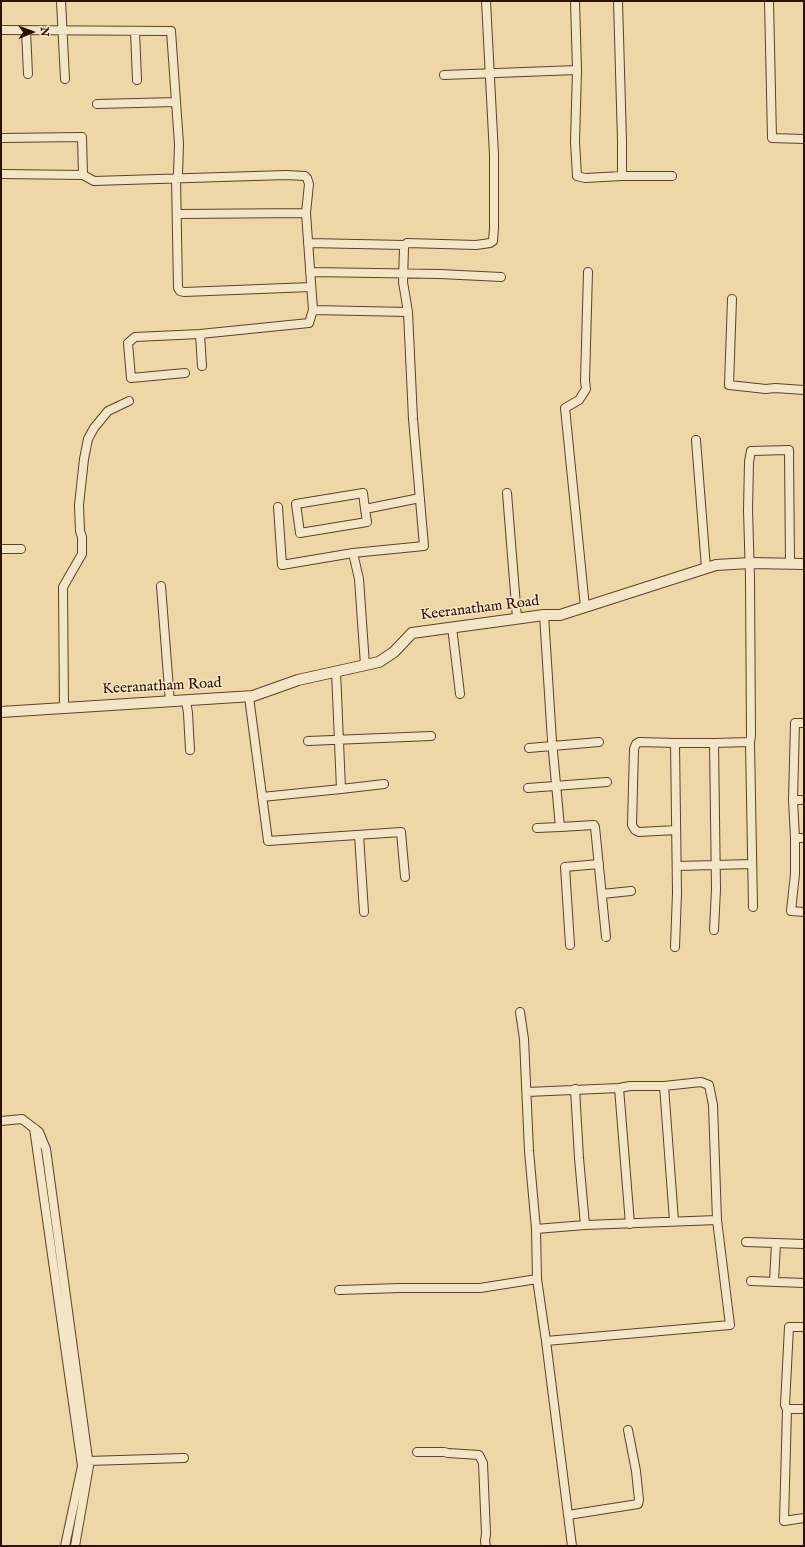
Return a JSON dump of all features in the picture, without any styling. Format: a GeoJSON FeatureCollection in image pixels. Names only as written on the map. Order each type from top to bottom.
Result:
{"type":"FeatureCollection","features":[{"type":"Feature","properties":{"kind":"street"},"geometry":{"type":"LineString","coordinates":[[61,1],[65,79]]}},
{"type":"Feature","properties":{"kind":"street"},"geometry":{"type":"LineString","coordinates":[[308,243],[476,245],[490,243],[493,241],[494,155],[486,1]]}},
{"type":"Feature","properties":{"kind":"street"},"geometry":{"type":"LineString","coordinates":[[575,1],[575,142],[577,176],[585,178],[672,176]]}},
{"type":"Feature","properties":{"kind":"street"},"geometry":{"type":"LineString","coordinates":[[618,1],[622,176]]}},
{"type":"Feature","properties":{"kind":"street"},"geometry":{"type":"LineString","coordinates":[[769,1],[772,138],[804,139]]}},
{"type":"Feature","properties":{"kind":"street"},"geometry":{"type":"LineString","coordinates":[[1,30],[171,31],[179,144],[178,174],[176,178],[178,288],[180,291],[311,287]]}},
{"type":"Feature","properties":{"kind":"street"},"geometry":{"type":"LineString","coordinates":[[26,31],[28,74]]}},
{"type":"Feature","properties":{"kind":"street"},"geometry":{"type":"LineString","coordinates":[[135,31],[137,80]]}},
{"type":"Feature","properties":{"kind":"street"},"geometry":{"type":"LineString","coordinates":[[444,75],[576,70]]}},
{"type":"Feature","properties":{"kind":"street"},"geometry":{"type":"LineString","coordinates":[[97,104],[176,102]]}},
{"type":"Feature","properties":{"kind":"street"},"geometry":{"type":"LineString","coordinates":[[1,138],[82,137],[83,175]]}},
{"type":"Feature","properties":{"kind":"street"},"geometry":{"type":"LineString","coordinates":[[1,174],[83,175],[94,181],[279,175],[305,176],[307,178],[309,184],[306,213],[313,310],[309,323],[200,334],[135,337],[128,343],[131,378],[185,373]]}},
{"type":"Feature","properties":{"kind":"street"},"geometry":{"type":"LineString","coordinates":[[177,214],[306,213]]}},
{"type":"Feature","properties":{"kind":"street"},"geometry":{"type":"LineString","coordinates":[[278,507],[282,565],[353,554],[424,546],[413,419],[408,312],[403,282],[405,244]]}},
{"type":"Feature","properties":{"kind":"street"},"geometry":{"type":"LineString","coordinates":[[310,272],[501,276]]}},
{"type":"Feature","properties":{"kind":"street"},"geometry":{"type":"LineString","coordinates":[[585,607],[565,408],[579,400],[586,389],[588,272]]}},
{"type":"Feature","properties":{"kind":"street"},"geometry":{"type":"LineString","coordinates":[[732,299],[729,386],[804,390]]}},
{"type":"Feature","properties":{"kind":"street"},"geometry":{"type":"LineString","coordinates":[[313,310],[408,312]]}},
{"type":"Feature","properties":{"kind":"street"},"geometry":{"type":"LineString","coordinates":[[200,334],[202,366]]}},
{"type":"Feature","properties":{"kind":"street"},"geometry":{"type":"LineString","coordinates":[[64,708],[63,587],[82,554],[79,505],[84,459],[88,439],[94,428],[108,411],[129,401]]}},
{"type":"Feature","properties":{"kind":"street"},"geometry":{"type":"LineString","coordinates":[[696,440],[706,568]]}},
{"type":"Feature","properties":{"kind":"street"},"geometry":{"type":"LineString","coordinates":[[753,907],[750,742],[750,563],[748,510],[749,462],[751,451],[789,450],[790,564]]}},
{"type":"Feature","properties":{"kind":"street"},"geometry":{"type":"LineString","coordinates":[[363,493],[365,509],[367,522],[300,533],[296,504],[363,493]]}},
{"type":"Feature","properties":{"kind":"street"},"geometry":{"type":"LineString","coordinates":[[507,493],[517,618]]}},
{"type":"Feature","properties":{"kind":"street"},"geometry":{"type":"LineString","coordinates":[[365,509],[420,498]]}},
{"type":"Feature","properties":{"kind":"street"},"geometry":{"type":"LineString","coordinates":[[1,549],[21,549]]}},
{"type":"Feature","properties":{"kind":"street"},"geometry":{"type":"LineString","coordinates":[[353,554],[358,579],[366,665]]}},
{"type":"Feature","properties":{"kind":"street","name":"Keeranatham Road"},"geometry":{"type":"LineString","coordinates":[[1,712],[249,697],[298,680],[379,662],[394,652],[412,633],[517,618],[560,614],[716,565],[750,563],[804,564]]}},
{"type":"Feature","properties":{"kind":"street"},"geometry":{"type":"LineString","coordinates":[[161,586],[170,702]]}},
{"type":"Feature","properties":{"kind":"street"},"geometry":{"type":"LineString","coordinates":[[544,615],[552,746],[560,827]]}},
{"type":"Feature","properties":{"kind":"street"},"geometry":{"type":"LineString","coordinates":[[452,627],[460,694]]}},
{"type":"Feature","properties":{"kind":"street"},"geometry":{"type":"LineString","coordinates":[[336,671],[340,789]]}},
{"type":"Feature","properties":{"kind":"street"},"geometry":{"type":"LineString","coordinates":[[249,697],[268,841],[401,832],[405,877]]}},
{"type":"Feature","properties":{"kind":"street"},"geometry":{"type":"LineString","coordinates":[[186,701],[190,750]]}},
{"type":"Feature","properties":{"kind":"street"},"geometry":{"type":"LineString","coordinates":[[804,723],[795,723],[793,800],[795,874],[791,911],[804,912]]}},
{"type":"Feature","properties":{"kind":"street"},"geometry":{"type":"LineString","coordinates":[[308,741],[431,736]]}},
{"type":"Feature","properties":{"kind":"street"},"geometry":{"type":"LineString","coordinates":[[529,748],[599,742]]}},
{"type":"Feature","properties":{"kind":"street"},"geometry":{"type":"LineString","coordinates":[[676,830],[639,832],[635,830],[632,825],[634,749],[636,744],[639,742],[750,742]]}},
{"type":"Feature","properties":{"kind":"street"},"geometry":{"type":"LineString","coordinates":[[675,743],[676,947]]}},
{"type":"Feature","properties":{"kind":"street"},"geometry":{"type":"LineString","coordinates":[[714,743],[714,930]]}},
{"type":"Feature","properties":{"kind":"street"},"geometry":{"type":"LineString","coordinates":[[528,788],[608,782]]}},
{"type":"Feature","properties":{"kind":"street"},"geometry":{"type":"LineString","coordinates":[[262,797],[384,784]]}},
{"type":"Feature","properties":{"kind":"street"},"geometry":{"type":"LineString","coordinates":[[793,800],[804,800]]}},
{"type":"Feature","properties":{"kind":"street"},"geometry":{"type":"LineString","coordinates":[[537,828],[594,825],[606,937]]}},
{"type":"Feature","properties":{"kind":"street"},"geometry":{"type":"LineString","coordinates":[[359,835],[364,912]]}},
{"type":"Feature","properties":{"kind":"street"},"geometry":{"type":"LineString","coordinates":[[795,838],[804,838]]}},
{"type":"Feature","properties":{"kind":"street"},"geometry":{"type":"LineString","coordinates":[[570,945],[565,867],[599,864]]}},
{"type":"Feature","properties":{"kind":"street"},"geometry":{"type":"LineString","coordinates":[[676,866],[752,864]]}},
{"type":"Feature","properties":{"kind":"street"},"geometry":{"type":"LineString","coordinates":[[795,874],[804,874]]}},
{"type":"Feature","properties":{"kind":"street"},"geometry":{"type":"LineString","coordinates":[[602,894],[631,891]]}},
{"type":"Feature","properties":{"kind":"street"},"geometry":{"type":"LineString","coordinates":[[520,1012],[524,1039],[529,1151],[536,1229],[537,1279],[572,1546]]}},
{"type":"Feature","properties":{"kind":"street"},"geometry":{"type":"LineString","coordinates":[[527,1092],[619,1088],[630,1086],[664,1086],[696,1082],[709,1085],[713,1105],[717,1220],[730,1325],[546,1341]]}},
{"type":"Feature","properties":{"kind":"street"},"geometry":{"type":"LineString","coordinates":[[664,1086],[674,1221]]}},
{"type":"Feature","properties":{"kind":"street"},"geometry":{"type":"LineString","coordinates":[[619,1088],[630,1224]]}},
{"type":"Feature","properties":{"kind":"street"},"geometry":{"type":"LineString","coordinates":[[575,1089],[585,1225]]}},
{"type":"Feature","properties":{"kind":"street"},"geometry":{"type":"LineString","coordinates":[[1,1121],[22,1119],[34,1128],[42,1139],[46,1149],[88,1461],[88,1480],[75,1546]]}},
{"type":"Feature","properties":{"kind":"street"},"geometry":{"type":"LineString","coordinates":[[34,1128],[82,1466],[65,1546]]}},
{"type":"Feature","properties":{"kind":"street"},"geometry":{"type":"LineString","coordinates":[[536,1229],[585,1225],[717,1220]]}},
{"type":"Feature","properties":{"kind":"street"},"geometry":{"type":"LineString","coordinates":[[746,1242],[804,1244]]}},
{"type":"Feature","properties":{"kind":"street"},"geometry":{"type":"LineString","coordinates":[[774,1282],[776,1243]]}},
{"type":"Feature","properties":{"kind":"street"},"geometry":{"type":"LineString","coordinates":[[339,1290],[480,1288],[537,1279]]}},
{"type":"Feature","properties":{"kind":"street"},"geometry":{"type":"LineString","coordinates":[[751,1281],[804,1283]]}},
{"type":"Feature","properties":{"kind":"street"},"geometry":{"type":"LineString","coordinates":[[804,1328],[789,1327],[785,1405],[787,1409],[784,1521],[804,1518]]}},
{"type":"Feature","properties":{"kind":"street"},"geometry":{"type":"LineString","coordinates":[[787,1409],[804,1409]]}},
{"type":"Feature","properties":{"kind":"street"},"geometry":{"type":"LineString","coordinates":[[568,1515],[638,1504],[639,1500],[636,1471],[628,1430]]}},
{"type":"Feature","properties":{"kind":"street"},"geometry":{"type":"LineString","coordinates":[[417,1452],[444,1452],[479,1455],[483,1463],[486,1546]]}},
{"type":"Feature","properties":{"kind":"street"},"geometry":{"type":"LineString","coordinates":[[88,1461],[184,1458]]}}]}
